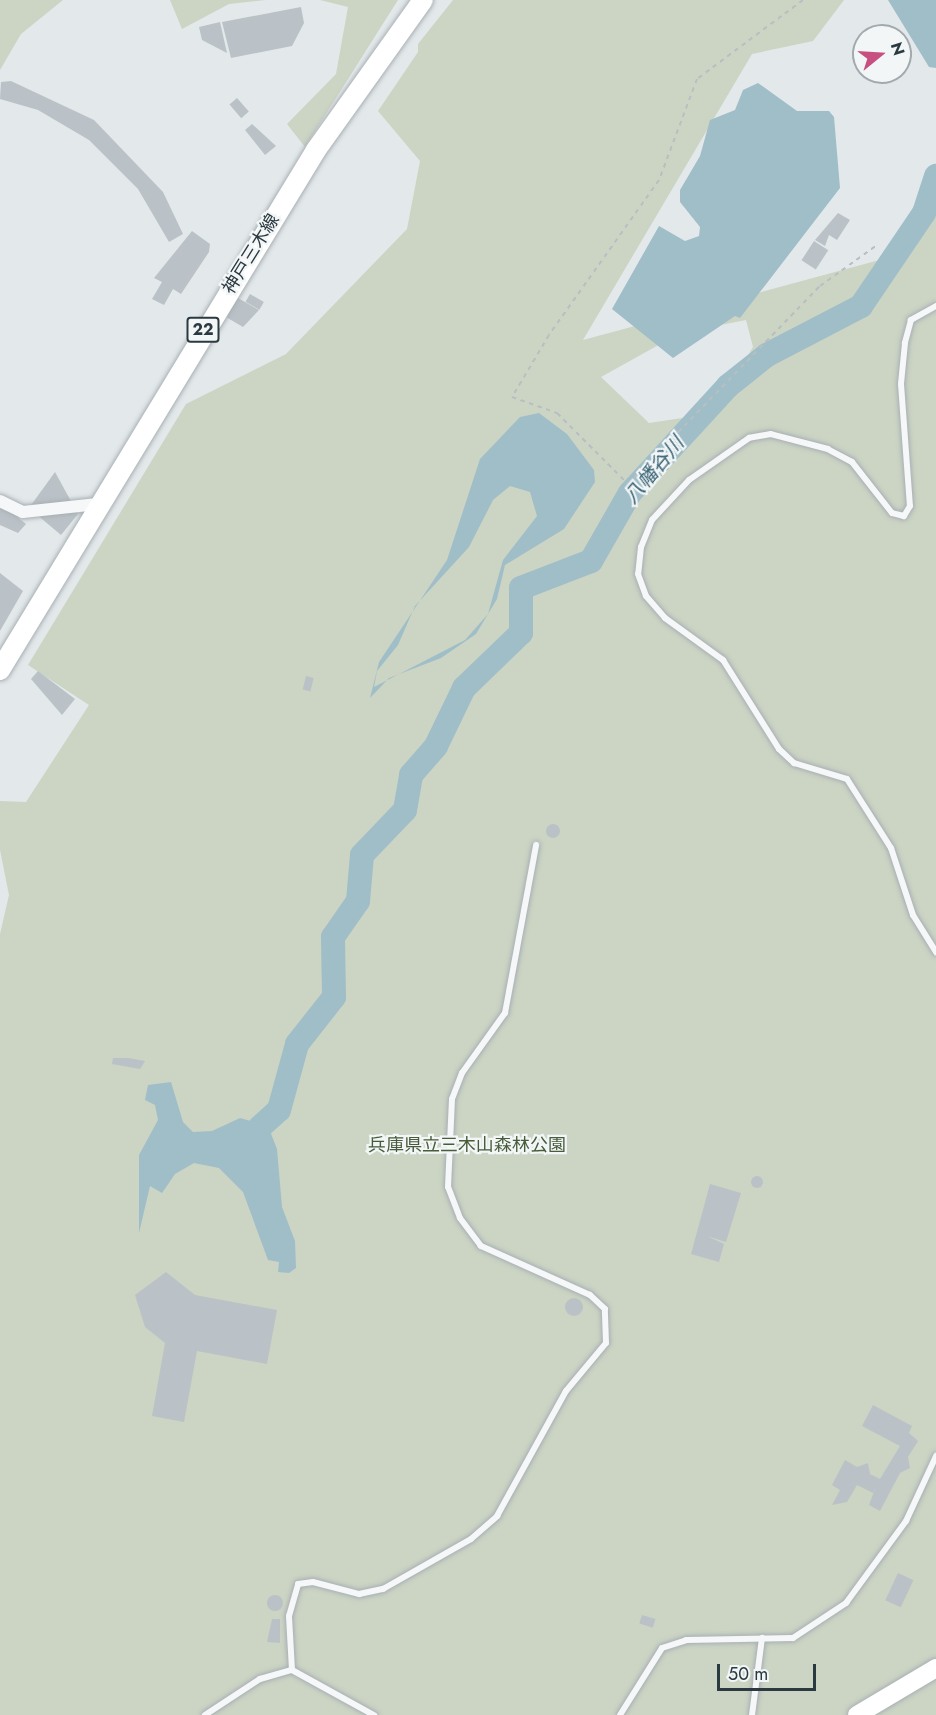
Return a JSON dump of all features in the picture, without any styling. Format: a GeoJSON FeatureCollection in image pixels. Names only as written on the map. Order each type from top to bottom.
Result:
{"type":"FeatureCollection","features":[{"type":"Feature","properties":{"kind":"main road","name":"神戸三木線"},"geometry":{"type":"LineString","coordinates":[[0,670],[98,504],[316,150],[423,0]]}},
{"type":"Feature","properties":{"kind":"street"},"geometry":{"type":"LineString","coordinates":[[0,501],[23,512],[98,504]]}},
{"type":"Feature","properties":{"kind":"street"},"geometry":{"type":"LineString","coordinates":[[857,1715],[936,1668]]}},
{"type":"Feature","properties":{"kind":"lane"},"geometry":{"type":"LineString","coordinates":[[936,306],[911,320],[905,343],[901,384],[910,506],[904,516],[891,513],[852,462],[828,449],[771,435],[748,438],[689,480],[652,520],[641,547],[638,574],[646,596],[665,618],[723,660],[779,749],[794,763],[847,779],[891,848],[913,915],[936,952]]}},
{"type":"Feature","properties":{"kind":"lane"},"geometry":{"type":"LineString","coordinates":[[292,1670],[289,1616],[298,1584],[313,1582],[359,1594],[383,1589],[471,1539],[497,1516],[566,1391],[606,1344],[605,1310],[590,1295],[481,1246],[460,1218],[448,1187],[452,1099],[462,1072],[505,1013],[536,845]]}},
{"type":"Feature","properties":{"kind":"lane"},"geometry":{"type":"LineString","coordinates":[[620,1715],[662,1648],[686,1640],[793,1638],[846,1603],[906,1521],[936,1456]]}},
{"type":"Feature","properties":{"kind":"lane"},"geometry":{"type":"LineString","coordinates":[[752,1715],[762,1638]]}},
{"type":"Feature","properties":{"kind":"lane"},"geometry":{"type":"LineString","coordinates":[[205,1715],[260,1679],[292,1670],[374,1715]]}},
{"type":"Feature","properties":{"kind":"path"},"geometry":{"type":"LineString","coordinates":[[803,0],[697,79],[659,180],[549,335],[512,397],[557,413],[628,484],[820,286],[877,245]]}},
{"type":"Feature","properties":{"kind":"green space"},"geometry":{"type":"Polygon","coordinates":[[[0,0],[63,0],[21,34],[0,70],[0,0]]]}},
{"type":"Feature","properties":{"kind":"green space"},"geometry":{"type":"Polygon","coordinates":[[[170,0],[266,0],[229,4],[182,29],[170,0]]]}},
{"type":"Feature","properties":{"kind":"green space"},"geometry":{"type":"Polygon","coordinates":[[[320,0],[398,0],[305,147],[287,124],[336,74],[348,7],[320,0]]]}},
{"type":"Feature","properties":{"kind":"green space","name":"兵庫県立三木山森林公園"},"geometry":{"type":"Polygon","coordinates":[[[453,0],[844,0],[813,41],[752,54],[583,340],[909,252],[936,199],[936,1715],[0,1715],[0,934],[9,895],[0,850],[0,801],[26,802],[89,705],[28,665],[186,404],[286,354],[407,229],[420,161],[378,111],[418,52],[418,44],[453,0]],[[746,320],[680,333],[601,377],[649,423],[689,417],[736,376],[753,347],[746,320]]]}},
{"type":"Feature","properties":{"kind":"water"},"geometry":{"type":"Polygon","coordinates":[[[888,0],[936,0],[936,68],[929,67],[912,39],[912,24],[903,24],[888,0]]]}},
{"type":"Feature","properties":{"kind":"water"},"geometry":{"type":"Polygon","coordinates":[[[758,83],[797,111],[829,111],[834,117],[840,188],[740,318],[735,316],[673,358],[612,309],[659,226],[685,241],[699,236],[700,227],[680,202],[680,190],[700,156],[710,120],[735,110],[743,90],[758,83]]]}},
{"type":"Feature","properties":{"kind":"water"},"geometry":{"type":"Polygon","coordinates":[[[539,413],[567,434],[594,470],[595,482],[564,529],[505,565],[497,599],[488,614],[503,560],[537,516],[530,492],[510,486],[493,500],[469,547],[420,601],[447,560],[480,459],[520,417],[539,413]]]}},
{"type":"Feature","properties":{"kind":"water"},"geometry":{"type":"Polygon","coordinates":[[[412,612],[398,645],[377,671],[374,687],[387,680],[370,698],[379,662],[412,612]]]}},
{"type":"Feature","properties":{"kind":"water"},"geometry":{"type":"Polygon","coordinates":[[[488,614],[476,634],[441,658],[399,674],[465,640],[488,614]]]}},
{"type":"Feature","properties":{"kind":"water"},"geometry":{"type":"Polygon","coordinates":[[[171,1082],[183,1122],[193,1132],[212,1131],[240,1118],[268,1126],[277,1149],[282,1207],[295,1241],[296,1268],[289,1273],[278,1272],[279,1262],[268,1260],[243,1192],[219,1168],[194,1163],[175,1174],[162,1193],[150,1186],[139,1233],[139,1155],[158,1120],[155,1105],[145,1100],[148,1085],[171,1082]]]}},
{"type":"Feature","properties":{"kind":"building"},"geometry":{"type":"Polygon","coordinates":[[[301,7],[304,23],[292,46],[231,58],[222,22],[301,7]]]}},
{"type":"Feature","properties":{"kind":"building"},"geometry":{"type":"Polygon","coordinates":[[[220,22],[227,53],[202,40],[199,27],[220,22]]]}},
{"type":"Feature","properties":{"kind":"building"},"geometry":{"type":"Polygon","coordinates":[[[11,81],[94,120],[163,192],[183,234],[169,242],[138,189],[89,140],[38,110],[0,99],[1,82],[11,81]]]}},
{"type":"Feature","properties":{"kind":"building"},"geometry":{"type":"Polygon","coordinates":[[[237,98],[249,112],[241,118],[229,105],[237,98]]]}},
{"type":"Feature","properties":{"kind":"building"},"geometry":{"type":"Polygon","coordinates":[[[252,124],[276,146],[265,155],[245,130],[252,124]]]}},
{"type":"Feature","properties":{"kind":"building"},"geometry":{"type":"Polygon","coordinates":[[[838,213],[850,220],[837,240],[829,235],[825,246],[815,240],[838,213]]]}},
{"type":"Feature","properties":{"kind":"building"},"geometry":{"type":"Polygon","coordinates":[[[192,231],[210,244],[209,252],[181,294],[173,289],[164,305],[152,299],[162,282],[154,278],[192,231]]]}},
{"type":"Feature","properties":{"kind":"building"},"geometry":{"type":"Polygon","coordinates":[[[814,241],[828,250],[816,270],[801,260],[814,241]]]}},
{"type":"Feature","properties":{"kind":"building"},"geometry":{"type":"Polygon","coordinates":[[[250,294],[264,302],[259,310],[246,302],[250,294]]]}},
{"type":"Feature","properties":{"kind":"building"},"geometry":{"type":"Polygon","coordinates":[[[238,298],[259,310],[243,327],[226,317],[238,298]]]}},
{"type":"Feature","properties":{"kind":"building"},"geometry":{"type":"Polygon","coordinates":[[[55,472],[78,514],[61,535],[29,508],[55,472]]]}},
{"type":"Feature","properties":{"kind":"building"},"geometry":{"type":"Polygon","coordinates":[[[0,503],[26,524],[18,533],[0,525],[0,503]]]}},
{"type":"Feature","properties":{"kind":"building"},"geometry":{"type":"Polygon","coordinates":[[[0,573],[23,591],[0,631],[0,573]]]}},
{"type":"Feature","properties":{"kind":"building"},"geometry":{"type":"Polygon","coordinates":[[[38,671],[75,699],[62,715],[31,679],[38,671]]]}},
{"type":"Feature","properties":{"kind":"building"},"geometry":{"type":"Polygon","coordinates":[[[306,676],[314,678],[310,692],[303,690],[306,676]]]}},
{"type":"Feature","properties":{"kind":"building"},"geometry":{"type":"Polygon","coordinates":[[[553,824],[558,826],[560,831],[558,836],[553,838],[548,836],[546,831],[548,826],[553,824]]]}},
{"type":"Feature","properties":{"kind":"building"},"geometry":{"type":"Polygon","coordinates":[[[113,1058],[145,1061],[140,1069],[112,1064],[113,1058]]]}},
{"type":"Feature","properties":{"kind":"building"},"geometry":{"type":"Polygon","coordinates":[[[757,1176],[763,1182],[757,1188],[751,1182],[757,1176]]]}},
{"type":"Feature","properties":{"kind":"building"},"geometry":{"type":"Polygon","coordinates":[[[710,1184],[741,1193],[726,1242],[707,1236],[724,1244],[719,1262],[691,1254],[710,1184]]]}},
{"type":"Feature","properties":{"kind":"building"},"geometry":{"type":"Polygon","coordinates":[[[166,1272],[195,1295],[277,1310],[267,1364],[197,1351],[184,1422],[152,1416],[165,1343],[145,1327],[135,1295],[166,1272]]]}},
{"type":"Feature","properties":{"kind":"building"},"geometry":{"type":"Polygon","coordinates":[[[570,1298],[578,1298],[583,1303],[581,1314],[570,1316],[565,1311],[565,1303],[570,1298]]]}},
{"type":"Feature","properties":{"kind":"building"},"geometry":{"type":"Polygon","coordinates":[[[873,1405],[912,1426],[909,1433],[918,1441],[908,1457],[910,1468],[900,1473],[880,1511],[869,1505],[876,1486],[873,1493],[857,1485],[847,1502],[832,1505],[840,1490],[832,1485],[845,1460],[857,1467],[868,1463],[870,1474],[880,1479],[900,1446],[862,1426],[873,1405]]]}},
{"type":"Feature","properties":{"kind":"building"},"geometry":{"type":"Polygon","coordinates":[[[898,1573],[913,1580],[901,1607],[885,1600],[898,1573]]]}},
{"type":"Feature","properties":{"kind":"building"},"geometry":{"type":"Polygon","coordinates":[[[275,1595],[283,1603],[275,1611],[267,1603],[275,1595]]]}},
{"type":"Feature","properties":{"kind":"building"},"geometry":{"type":"Polygon","coordinates":[[[642,1615],[655,1619],[653,1628],[639,1624],[642,1615]]]}},
{"type":"Feature","properties":{"kind":"building"},"geometry":{"type":"Polygon","coordinates":[[[272,1619],[280,1619],[280,1643],[267,1642],[272,1619]]]}},
{"type":"Feature","properties":{"kind":"waterway","name":"八幡谷川"},"geometry":{"type":"LineString","coordinates":[[260,1127],[279,1110],[297,1044],[334,997],[333,937],[358,901],[362,855],[405,810],[411,775],[436,746],[464,688],[521,633],[521,588],[591,561],[630,493],[728,386],[767,355],[861,306],[924,213],[936,176]]}}]}
